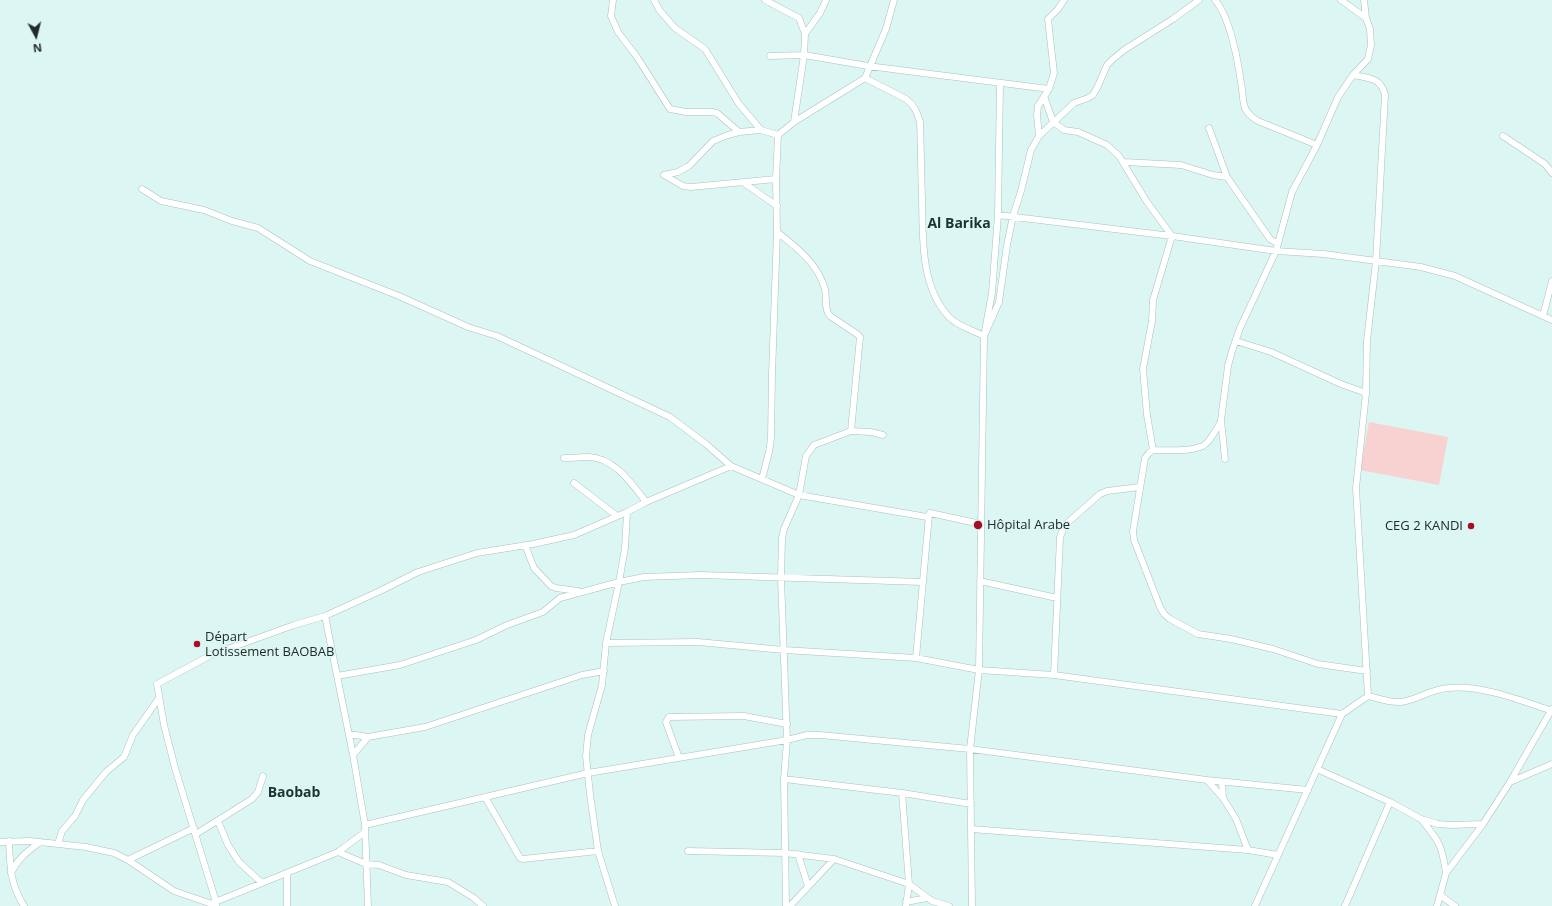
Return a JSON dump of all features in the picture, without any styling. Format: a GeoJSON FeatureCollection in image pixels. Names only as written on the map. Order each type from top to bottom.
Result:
{"type":"FeatureCollection","features":[{"type":"Feature","properties":{"kind":"street"},"geometry":{"type":"LineString","coordinates":[[613,0],[611,16],[618,32],[637,57],[670,109],[686,112],[717,113],[738,132]]}},
{"type":"Feature","properties":{"kind":"street"},"geometry":{"type":"LineString","coordinates":[[654,0],[660,11],[675,28],[705,49],[739,104],[760,130]]}},
{"type":"Feature","properties":{"kind":"street"},"geometry":{"type":"LineString","coordinates":[[765,0],[799,18],[805,34],[804,55],[794,122]]}},
{"type":"Feature","properties":{"kind":"street"},"geometry":{"type":"LineString","coordinates":[[805,34],[820,13],[826,0]]}},
{"type":"Feature","properties":{"kind":"street"},"geometry":{"type":"LineString","coordinates":[[762,479],[772,438],[772,374],[778,232],[776,179],[778,135],[794,122],[864,78],[868,66],[886,29],[894,0]]}},
{"type":"Feature","properties":{"kind":"street"},"geometry":{"type":"LineString","coordinates":[[1039,136],[1037,115],[1038,106],[1049,89],[1054,73],[1048,18],[1058,9],[1064,0]]}},
{"type":"Feature","properties":{"kind":"street"},"geometry":{"type":"LineString","coordinates":[[984,336],[999,302],[1007,245],[1013,216],[1031,150],[1039,136],[1074,103],[1093,95],[1107,65],[1113,59],[1199,0]]}},
{"type":"Feature","properties":{"kind":"street"},"geometry":{"type":"LineString","coordinates":[[1215,0],[1220,6],[1236,54],[1246,109],[1251,116],[1258,121],[1317,145]]}},
{"type":"Feature","properties":{"kind":"street"},"geometry":{"type":"LineString","coordinates":[[1341,0],[1366,18]]}},
{"type":"Feature","properties":{"kind":"street"},"geometry":{"type":"LineString","coordinates":[[1225,460],[1221,420],[1228,366],[1240,328],[1276,251],[1292,192],[1317,145],[1338,98],[1353,75],[1368,59],[1371,45],[1370,29],[1366,18],[1364,0]]}},
{"type":"Feature","properties":{"kind":"street"},"geometry":{"type":"LineString","coordinates":[[770,56],[804,55],[868,66],[1049,89]]}},
{"type":"Feature","properties":{"kind":"street"},"geometry":{"type":"LineString","coordinates":[[1353,75],[1375,80],[1382,85],[1386,95],[1376,261],[1366,341],[1366,393],[1356,488],[1368,696]]}},
{"type":"Feature","properties":{"kind":"street"},"geometry":{"type":"LineString","coordinates":[[864,78],[906,99],[912,103],[917,112],[920,122],[923,239],[931,286],[941,307],[950,318],[984,336]]}},
{"type":"Feature","properties":{"kind":"street"},"geometry":{"type":"LineString","coordinates":[[972,906],[970,749],[979,670],[984,336],[992,293],[998,215],[1000,83]]}},
{"type":"Feature","properties":{"kind":"street"},"geometry":{"type":"LineString","coordinates":[[1044,96],[1054,122],[1064,130],[1078,132],[1107,144],[1124,162],[1147,202],[1172,236]]}},
{"type":"Feature","properties":{"kind":"street"},"geometry":{"type":"LineString","coordinates":[[1208,128],[1227,177],[1270,239],[1278,243]]}},
{"type":"Feature","properties":{"kind":"street"},"geometry":{"type":"LineString","coordinates":[[776,179],[691,187],[683,186],[664,175],[678,172],[689,166],[713,141],[728,135],[738,132],[760,130],[778,135]]}},
{"type":"Feature","properties":{"kind":"street"},"geometry":{"type":"LineString","coordinates":[[1503,136],[1545,164],[1552,173]]}},
{"type":"Feature","properties":{"kind":"street"},"geometry":{"type":"LineString","coordinates":[[1124,162],[1181,166],[1212,175],[1227,177]]}},
{"type":"Feature","properties":{"kind":"street"},"geometry":{"type":"LineString","coordinates":[[744,183],[777,206]]}},
{"type":"Feature","properties":{"kind":"street"},"geometry":{"type":"LineString","coordinates":[[142,189],[161,201],[204,210],[232,221],[258,228],[310,261],[399,296],[468,327],[497,336],[577,373],[670,417],[706,444],[731,466],[799,495],[927,517],[930,513]]}},
{"type":"Feature","properties":{"kind":"street"},"geometry":{"type":"LineString","coordinates":[[998,215],[1172,236],[1276,251],[1421,267],[1454,276],[1552,320]]}},
{"type":"Feature","properties":{"kind":"street"},"geometry":{"type":"LineString","coordinates":[[778,232],[799,249],[817,270],[824,285],[826,294],[826,312],[860,337],[851,431]]}},
{"type":"Feature","properties":{"kind":"street"},"geometry":{"type":"LineString","coordinates":[[1153,450],[1147,415],[1143,369],[1152,321],[1152,300],[1172,236]]}},
{"type":"Feature","properties":{"kind":"street"},"geometry":{"type":"LineString","coordinates":[[1542,316],[1552,281]]}},
{"type":"Feature","properties":{"kind":"street"},"geometry":{"type":"LineString","coordinates":[[1236,341],[1271,352],[1334,381],[1366,393]]}},
{"type":"Feature","properties":{"kind":"street"},"geometry":{"type":"LineString","coordinates":[[1221,420],[1218,427],[1204,445],[1193,449],[1153,450],[1145,458],[1133,531],[1134,540],[1164,614],[1170,619],[1198,634],[1231,639],[1273,649],[1318,664],[1367,671]]}},
{"type":"Feature","properties":{"kind":"street"},"geometry":{"type":"LineString","coordinates":[[786,906],[784,779],[787,740],[781,578],[783,533],[799,495],[806,456],[814,445],[851,431],[871,432],[883,435]]}},
{"type":"Feature","properties":{"kind":"street"},"geometry":{"type":"LineString","coordinates":[[564,458],[590,457],[602,459],[622,472],[646,502]]}},
{"type":"Feature","properties":{"kind":"street"},"geometry":{"type":"LineString","coordinates":[[213,904],[195,831],[174,768],[157,684],[210,655],[325,616],[424,569],[477,553],[574,535],[646,502],[731,466]]}},
{"type":"Feature","properties":{"kind":"street"},"geometry":{"type":"LineString","coordinates":[[574,483],[617,516]]}},
{"type":"Feature","properties":{"kind":"street"},"geometry":{"type":"LineString","coordinates":[[1054,675],[1060,537],[1065,525],[1100,494],[1107,491],[1140,487]]}},
{"type":"Feature","properties":{"kind":"street"},"geometry":{"type":"LineString","coordinates":[[614,906],[598,851],[586,756],[588,735],[602,685],[606,643],[625,548],[627,512]]}},
{"type":"Feature","properties":{"kind":"street"},"geometry":{"type":"LineString","coordinates":[[930,513],[981,524]]}},
{"type":"Feature","properties":{"kind":"street"},"geometry":{"type":"LineString","coordinates":[[916,658],[930,513]]}},
{"type":"Feature","properties":{"kind":"street"},"geometry":{"type":"LineString","coordinates":[[525,545],[534,568],[551,586],[581,592]]}},
{"type":"Feature","properties":{"kind":"street"},"geometry":{"type":"LineString","coordinates":[[337,676],[400,664],[476,640],[507,625],[543,612],[560,598],[619,582],[644,577],[672,575],[923,582]]}},
{"type":"Feature","properties":{"kind":"street"},"geometry":{"type":"LineString","coordinates":[[980,581],[1057,598]]}},
{"type":"Feature","properties":{"kind":"street"},"geometry":{"type":"LineString","coordinates":[[325,616],[349,734],[365,825],[364,832],[368,906]]}},
{"type":"Feature","properties":{"kind":"street"},"geometry":{"type":"LineString","coordinates":[[606,643],[698,642],[784,650],[916,658],[979,670],[1054,675],[1342,714]]}},
{"type":"Feature","properties":{"kind":"street"},"geometry":{"type":"LineString","coordinates":[[349,734],[368,736],[424,727],[572,678],[604,672]]}},
{"type":"Feature","properties":{"kind":"street"},"geometry":{"type":"LineString","coordinates":[[1255,906],[1342,714],[1368,696],[1388,701],[1401,702],[1436,690],[1448,688],[1468,688],[1492,692],[1552,711],[1483,824],[1446,873],[1437,906]]}},
{"type":"Feature","properties":{"kind":"street"},"geometry":{"type":"LineString","coordinates":[[58,844],[62,831],[75,816],[83,800],[106,772],[124,757],[133,735],[159,698]]}},
{"type":"Feature","properties":{"kind":"street"},"geometry":{"type":"LineString","coordinates":[[679,758],[666,722],[669,718],[678,716],[744,716],[786,724]]}},
{"type":"Feature","properties":{"kind":"street"},"geometry":{"type":"LineString","coordinates":[[365,825],[588,773],[787,740],[807,735],[970,749],[1222,782],[1308,790]]}},
{"type":"Feature","properties":{"kind":"street"},"geometry":{"type":"LineString","coordinates":[[353,755],[368,736]]}},
{"type":"Feature","properties":{"kind":"street"},"geometry":{"type":"LineString","coordinates":[[1510,782],[1552,764]]}},
{"type":"Feature","properties":{"kind":"street"},"geometry":{"type":"LineString","coordinates":[[1317,769],[1390,802],[1421,819],[1438,824],[1483,824]]}},
{"type":"Feature","properties":{"kind":"street"},"geometry":{"type":"LineString","coordinates":[[128,860],[218,820],[252,799],[258,792],[262,776]]}},
{"type":"Feature","properties":{"kind":"street"},"geometry":{"type":"LineString","coordinates":[[784,779],[902,793],[971,804]]}},
{"type":"Feature","properties":{"kind":"street"},"geometry":{"type":"LineString","coordinates":[[1207,780],[1223,798],[1236,819],[1248,850]]}},
{"type":"Feature","properties":{"kind":"street"},"geometry":{"type":"LineString","coordinates":[[1222,782],[1223,798]]}},
{"type":"Feature","properties":{"kind":"street"},"geometry":{"type":"LineString","coordinates":[[902,793],[909,884],[906,904],[926,898]]}},
{"type":"Feature","properties":{"kind":"street"},"geometry":{"type":"LineString","coordinates":[[485,797],[520,858],[523,859],[598,851]]}},
{"type":"Feature","properties":{"kind":"street"},"geometry":{"type":"LineString","coordinates":[[1344,906],[1390,802]]}},
{"type":"Feature","properties":{"kind":"street"},"geometry":{"type":"LineString","coordinates":[[1421,819],[1435,836],[1440,845],[1446,873]]}},
{"type":"Feature","properties":{"kind":"street"},"geometry":{"type":"LineString","coordinates":[[218,820],[228,844],[239,862],[262,883]]}},
{"type":"Feature","properties":{"kind":"street"},"geometry":{"type":"LineString","coordinates":[[971,829],[1248,850],[1278,855]]}},
{"type":"Feature","properties":{"kind":"street"},"geometry":{"type":"LineString","coordinates":[[0,842],[40,842],[86,847],[114,853],[128,860],[174,891],[213,904],[338,852],[364,832]]}},
{"type":"Feature","properties":{"kind":"street"},"geometry":{"type":"LineString","coordinates":[[9,841],[10,875],[22,904]]}},
{"type":"Feature","properties":{"kind":"street"},"geometry":{"type":"LineString","coordinates":[[10,875],[17,862],[26,852],[40,842]]}},
{"type":"Feature","properties":{"kind":"street"},"geometry":{"type":"LineString","coordinates":[[688,851],[785,853],[834,859],[909,884],[926,898],[949,906]]}},
{"type":"Feature","properties":{"kind":"street"},"geometry":{"type":"LineString","coordinates":[[338,852],[366,864],[379,865],[406,875],[448,882],[474,898],[483,906]]}},
{"type":"Feature","properties":{"kind":"street"},"geometry":{"type":"LineString","coordinates":[[798,854],[808,886]]}},
{"type":"Feature","properties":{"kind":"street"},"geometry":{"type":"LineString","coordinates":[[790,906],[834,859]]}},
{"type":"Feature","properties":{"kind":"street"},"geometry":{"type":"LineString","coordinates":[[287,873],[287,906]]}},
{"type":"Feature","properties":{"kind":"street"},"geometry":{"type":"LineString","coordinates":[[1440,895],[1455,906]]}},
{"type":"Feature","properties":{"kind":"shaded area"},"geometry":{"type":"Polygon","coordinates":[[[1369,422],[1448,437],[1439,485],[1360,470],[1369,422]]]}},
{"type":"Feature","properties":{"kind":"place","name":"Hôpital Arabe"},"geometry":{"type":"Point","coordinates":[978,525]}},
{"type":"Feature","properties":{"kind":"place","name":"CEG 2 KANDI"},"geometry":{"type":"Point","coordinates":[1471,526]}},
{"type":"Feature","properties":{"kind":"place","name":"Départ Lotissement BAOBAB"},"geometry":{"type":"Point","coordinates":[197,644]}},
{"type":"Feature","properties":{"kind":"district","name":"Al Barika"},"geometry":{"type":"Point","coordinates":[959,224]}},
{"type":"Feature","properties":{"kind":"district","name":"Baobab"},"geometry":{"type":"Point","coordinates":[294,793]}}]}
